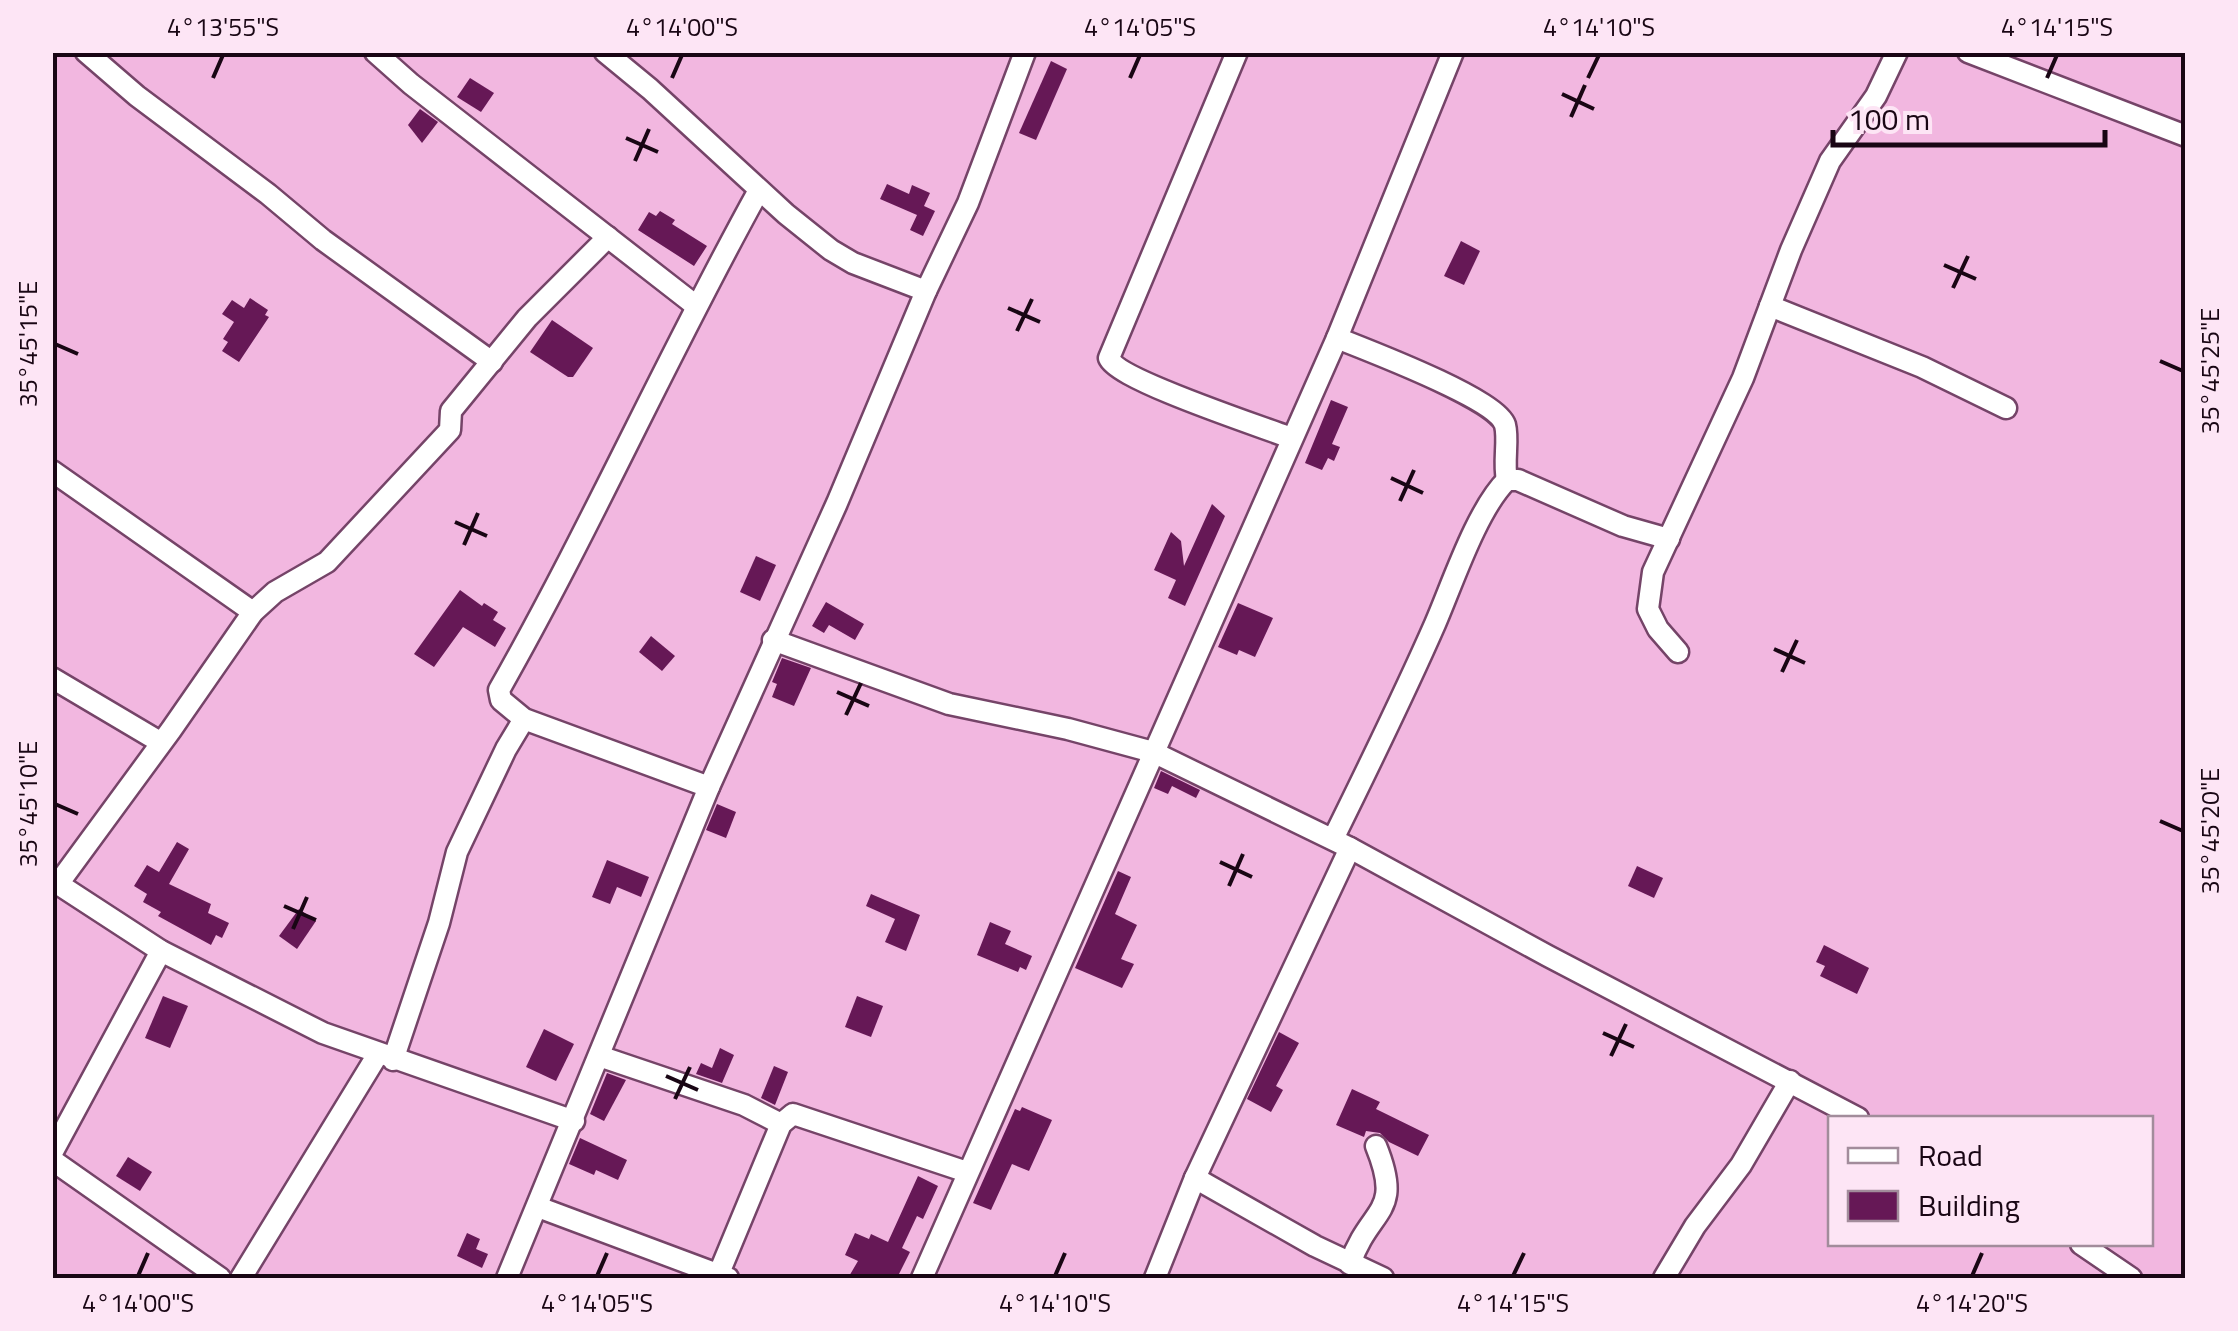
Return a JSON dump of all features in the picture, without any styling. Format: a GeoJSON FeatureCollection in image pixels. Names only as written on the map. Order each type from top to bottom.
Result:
{"type":"FeatureCollection","features":[{"type":"Feature","properties":{"kind":"street"},"geometry":{"type":"LineString","coordinates":[[86,52],[322,240],[492,362]]}},
{"type":"Feature","properties":{"kind":"street"},"geometry":{"type":"LineString","coordinates":[[375,52],[410,84],[695,305]]}},
{"type":"Feature","properties":{"kind":"street"},"geometry":{"type":"LineString","coordinates":[[605,52],[831,250],[853,263],[926,291]]}},
{"type":"Feature","properties":{"kind":"street"},"geometry":{"type":"LineString","coordinates":[[507,1278],[709,787],[968,202],[1025,52]]}},
{"type":"Feature","properties":{"kind":"street"},"geometry":{"type":"LineString","coordinates":[[1237,52],[1109,358],[1117,369],[1162,390],[1291,438]]}},
{"type":"Feature","properties":{"kind":"street"},"geometry":{"type":"LineString","coordinates":[[922,1278],[1337,338],[1453,52]]}},
{"type":"Feature","properties":{"kind":"street"},"geometry":{"type":"LineString","coordinates":[[1678,652],[1658,629],[1648,609],[1653,572],[1736,394],[1830,161],[1876,96],[1898,52]]}},
{"type":"Feature","properties":{"kind":"street"},"geometry":{"type":"LineString","coordinates":[[1968,52],[2186,136]]}},
{"type":"Feature","properties":{"kind":"street"},"geometry":{"type":"LineString","coordinates":[[709,787],[524,720],[501,700],[499,690],[564,573],[695,305],[759,190]]}},
{"type":"Feature","properties":{"kind":"street"},"geometry":{"type":"LineString","coordinates":[[574,1121],[323,1033],[160,950],[55,882],[252,612],[275,592],[327,562],[363,526],[450,430],[452,411],[528,318],[608,237]]}},
{"type":"Feature","properties":{"kind":"street"},"geometry":{"type":"LineString","coordinates":[[1770,306],[1922,367],[2006,408]]}},
{"type":"Feature","properties":{"kind":"street"},"geometry":{"type":"LineString","coordinates":[[1337,338],[1457,390],[1503,420],[1506,480]]}},
{"type":"Feature","properties":{"kind":"street"},"geometry":{"type":"LineString","coordinates":[[52,471],[252,612]]}},
{"type":"Feature","properties":{"kind":"street"},"geometry":{"type":"LineString","coordinates":[[1155,1278],[1195,1178],[1496,490],[1506,480],[1518,480],[1623,526],[1669,540]]}},
{"type":"Feature","properties":{"kind":"street"},"geometry":{"type":"LineString","coordinates":[[773,640],[949,704],[1153,752],[1341,844],[1854,1116]]}},
{"type":"Feature","properties":{"kind":"street"},"geometry":{"type":"LineString","coordinates":[[52,678],[160,742]]}},
{"type":"Feature","properties":{"kind":"street"},"geometry":{"type":"LineString","coordinates":[[242,1278],[386,1057],[440,923],[457,852],[524,720]]}},
{"type":"Feature","properties":{"kind":"street"},"geometry":{"type":"LineString","coordinates":[[160,950],[52,1157],[220,1278]]}},
{"type":"Feature","properties":{"kind":"street"},"geometry":{"type":"LineString","coordinates":[[599,1056],[744,1105],[780,1124]]}},
{"type":"Feature","properties":{"kind":"street"},"geometry":{"type":"LineString","coordinates":[[1664,1278],[1695,1226],[1741,1165],[1790,1081]]}},
{"type":"Feature","properties":{"kind":"street"},"geometry":{"type":"LineString","coordinates":[[538,1207],[721,1277],[780,1124],[794,1114],[967,1172]]}},
{"type":"Feature","properties":{"kind":"street"},"geometry":{"type":"LineString","coordinates":[[1350,1264],[1360,1239],[1388,1194],[1385,1168],[1376,1146]]}},
{"type":"Feature","properties":{"kind":"street"},"geometry":{"type":"LineString","coordinates":[[1195,1178],[1382,1278]]}},
{"type":"Feature","properties":{"kind":"street"},"geometry":{"type":"LineString","coordinates":[[2084,1246],[2131,1278]]}},
{"type":"Feature","properties":{"kind":"building"},"geometry":{"type":"Polygon","coordinates":[[[1051,61],[1067,69],[1036,140],[1019,133],[1051,61]]]}},
{"type":"Feature","properties":{"kind":"building"},"geometry":{"type":"Polygon","coordinates":[[[470,78],[494,93],[481,112],[457,97],[470,78]]]}},
{"type":"Feature","properties":{"kind":"building"},"geometry":{"type":"Polygon","coordinates":[[[420,109],[438,122],[422,143],[408,125],[420,109]]]}},
{"type":"Feature","properties":{"kind":"building"},"geometry":{"type":"Polygon","coordinates":[[[887,184],[909,194],[912,185],[930,193],[924,206],[935,211],[923,236],[910,230],[917,215],[880,199],[887,184]]]}},
{"type":"Feature","properties":{"kind":"building"},"geometry":{"type":"Polygon","coordinates":[[[660,211],[675,220],[672,224],[707,246],[694,266],[638,230],[649,212],[656,216],[660,211]]]}},
{"type":"Feature","properties":{"kind":"building"},"geometry":{"type":"Polygon","coordinates":[[[1461,241],[1480,251],[1464,285],[1444,276],[1461,241]]]}},
{"type":"Feature","properties":{"kind":"building"},"geometry":{"type":"Polygon","coordinates":[[[250,298],[268,310],[265,315],[269,317],[239,362],[222,351],[228,342],[223,339],[234,322],[222,314],[232,300],[244,308],[250,298]]]}},
{"type":"Feature","properties":{"kind":"building"},"geometry":{"type":"Polygon","coordinates":[[[552,320],[593,348],[573,377],[530,352],[552,320]]]}},
{"type":"Feature","properties":{"kind":"building"},"geometry":{"type":"Polygon","coordinates":[[[1331,400],[1348,407],[1332,444],[1340,447],[1334,461],[1328,458],[1322,470],[1305,463],[1331,400]]]}},
{"type":"Feature","properties":{"kind":"building"},"geometry":{"type":"Polygon","coordinates":[[[1212,504],[1225,516],[1185,606],[1168,598],[1176,580],[1154,570],[1171,532],[1181,541],[1184,566],[1212,504]]]}},
{"type":"Feature","properties":{"kind":"building"},"geometry":{"type":"Polygon","coordinates":[[[756,556],[776,565],[760,601],[740,592],[756,556]]]}},
{"type":"Feature","properties":{"kind":"building"},"geometry":{"type":"Polygon","coordinates":[[[460,590],[498,612],[493,620],[506,628],[495,647],[463,627],[434,667],[414,654],[460,590]]]}},
{"type":"Feature","properties":{"kind":"building"},"geometry":{"type":"Polygon","coordinates":[[[826,602],[864,624],[855,640],[829,625],[824,633],[812,626],[826,602]]]}},
{"type":"Feature","properties":{"kind":"building"},"geometry":{"type":"Polygon","coordinates":[[[1238,603],[1273,618],[1255,657],[1218,647],[1238,603]]]}},
{"type":"Feature","properties":{"kind":"building"},"geometry":{"type":"Polygon","coordinates":[[[651,636],[675,656],[662,671],[639,652],[651,636]]]}},
{"type":"Feature","properties":{"kind":"building"},"geometry":{"type":"Polygon","coordinates":[[[782,658],[811,668],[794,706],[772,697],[777,684],[772,682],[782,658]]]}},
{"type":"Feature","properties":{"kind":"building"},"geometry":{"type":"Polygon","coordinates":[[[1161,771],[1200,790],[1196,798],[1172,786],[1168,794],[1154,788],[1161,771]]]}},
{"type":"Feature","properties":{"kind":"building"},"geometry":{"type":"Polygon","coordinates":[[[717,804],[736,812],[726,838],[706,830],[717,804]]]}},
{"type":"Feature","properties":{"kind":"building"},"geometry":{"type":"Polygon","coordinates":[[[177,842],[189,849],[169,884],[211,904],[208,913],[229,923],[222,938],[216,935],[211,945],[158,916],[161,912],[143,902],[147,894],[134,886],[147,865],[159,872],[177,842]]]}},
{"type":"Feature","properties":{"kind":"building"},"geometry":{"type":"Polygon","coordinates":[[[607,860],[649,877],[641,897],[617,887],[610,904],[592,897],[607,860]]]}},
{"type":"Feature","properties":{"kind":"building"},"geometry":{"type":"Polygon","coordinates":[[[1637,866],[1663,878],[1654,898],[1628,886],[1637,866]]]}},
{"type":"Feature","properties":{"kind":"building"},"geometry":{"type":"Polygon","coordinates":[[[1118,871],[1131,877],[1115,914],[1137,925],[1121,959],[1134,964],[1122,988],[1075,968],[1118,871]]]}},
{"type":"Feature","properties":{"kind":"building"},"geometry":{"type":"Polygon","coordinates":[[[871,894],[920,915],[906,951],[885,942],[895,919],[866,906],[871,894]]]}},
{"type":"Feature","properties":{"kind":"building"},"geometry":{"type":"Polygon","coordinates":[[[299,909],[316,921],[297,949],[279,936],[299,909]]]}},
{"type":"Feature","properties":{"kind":"building"},"geometry":{"type":"Polygon","coordinates":[[[990,922],[1011,931],[1005,944],[1032,956],[1026,970],[1020,967],[1018,972],[977,955],[990,922]]]}},
{"type":"Feature","properties":{"kind":"building"},"geometry":{"type":"Polygon","coordinates":[[[1824,945],[1869,968],[1857,994],[1820,976],[1825,966],[1816,962],[1824,945]]]}},
{"type":"Feature","properties":{"kind":"building"},"geometry":{"type":"Polygon","coordinates":[[[163,996],[188,1006],[170,1048],[145,1038],[163,996]]]}},
{"type":"Feature","properties":{"kind":"building"},"geometry":{"type":"Polygon","coordinates":[[[857,996],[883,1006],[871,1037],[845,1027],[857,996]]]}},
{"type":"Feature","properties":{"kind":"building"},"geometry":{"type":"Polygon","coordinates":[[[544,1029],[574,1044],[556,1081],[526,1067],[544,1029]]]}},
{"type":"Feature","properties":{"kind":"building"},"geometry":{"type":"Polygon","coordinates":[[[1279,1032],[1299,1043],[1276,1086],[1283,1090],[1271,1112],[1247,1099],[1279,1032]]]}},
{"type":"Feature","properties":{"kind":"building"},"geometry":{"type":"Polygon","coordinates":[[[720,1048],[734,1055],[722,1083],[696,1074],[701,1063],[712,1068],[720,1048]]]}},
{"type":"Feature","properties":{"kind":"building"},"geometry":{"type":"Polygon","coordinates":[[[774,1066],[788,1072],[775,1105],[761,1098],[774,1066]]]}},
{"type":"Feature","properties":{"kind":"building"},"geometry":{"type":"Polygon","coordinates":[[[607,1073],[626,1080],[604,1121],[590,1114],[607,1073]]]}},
{"type":"Feature","properties":{"kind":"building"},"geometry":{"type":"Polygon","coordinates":[[[1352,1089],[1380,1102],[1376,1109],[1429,1135],[1418,1156],[1389,1142],[1380,1133],[1366,1131],[1364,1137],[1336,1125],[1352,1089]]]}},
{"type":"Feature","properties":{"kind":"building"},"geometry":{"type":"Polygon","coordinates":[[[1022,1107],[1052,1120],[1029,1171],[1012,1164],[991,1210],[973,1203],[1015,1109],[1020,1111],[1022,1107]]]}},
{"type":"Feature","properties":{"kind":"building"},"geometry":{"type":"Polygon","coordinates":[[[580,1138],[627,1160],[618,1180],[569,1164],[580,1138]]]}},
{"type":"Feature","properties":{"kind":"building"},"geometry":{"type":"Polygon","coordinates":[[[128,1157],[152,1172],[140,1191],[116,1176],[128,1157]]]}},
{"type":"Feature","properties":{"kind":"building"},"geometry":{"type":"Polygon","coordinates":[[[918,1176],[938,1186],[923,1219],[917,1216],[902,1248],[910,1252],[897,1278],[848,1278],[858,1261],[845,1255],[855,1233],[869,1239],[871,1234],[888,1242],[918,1176]]]}},
{"type":"Feature","properties":{"kind":"building"},"geometry":{"type":"Polygon","coordinates":[[[467,1233],[480,1239],[476,1249],[488,1254],[482,1268],[457,1256],[467,1233]]]}}]}
